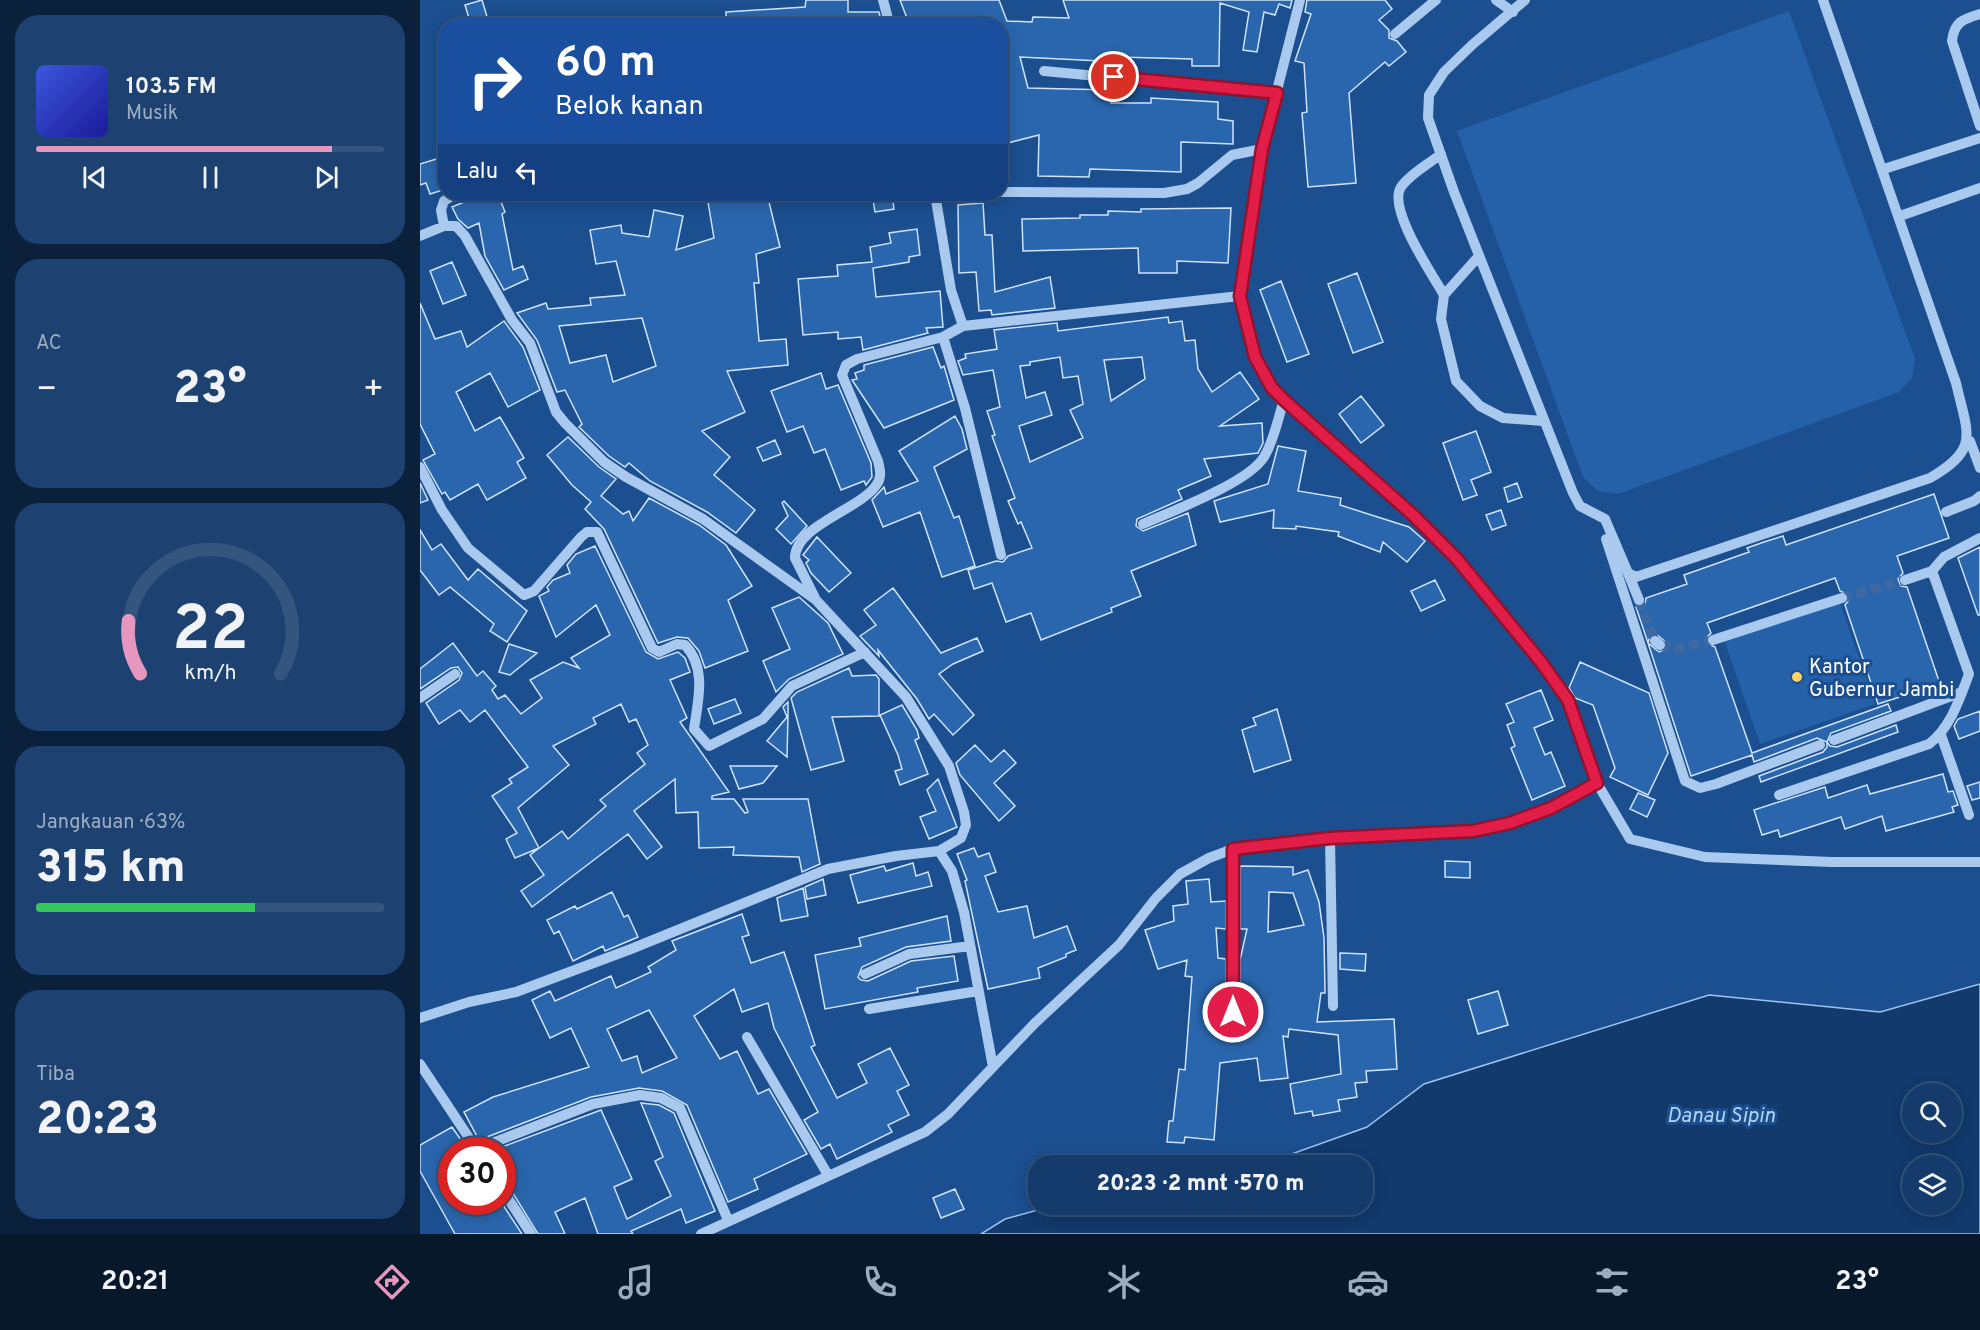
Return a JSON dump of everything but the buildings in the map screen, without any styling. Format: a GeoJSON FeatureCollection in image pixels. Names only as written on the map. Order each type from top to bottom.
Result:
{"type":"FeatureCollection","features":[{"type":"Feature","properties":{"kind":"street"},"geometry":{"type":"LineString","coordinates":[[1300,0],[1262,149],[1240,296],[1255,357],[1272,388],[1413,515],[1457,559],[1541,662],[1568,700],[1597,783],[1630,839],[1705,857],[1832,862],[1980,862]]}},
{"type":"Feature","properties":{"kind":"street"},"geometry":{"type":"LineString","coordinates":[[1395,34],[1436,0]]}},
{"type":"Feature","properties":{"kind":"street"},"geometry":{"type":"LineString","coordinates":[[1496,0],[1513,12]]}},
{"type":"Feature","properties":{"kind":"street"},"geometry":{"type":"LineString","coordinates":[[1525,0],[1451,65],[1429,95],[1428,118],[1479,256],[1576,500],[1580,506],[1605,519],[1639,600]]}},
{"type":"Feature","properties":{"kind":"street"},"geometry":{"type":"LineString","coordinates":[[1822,0],[1900,216],[1956,383],[1970,441],[1980,468]]}},
{"type":"Feature","properties":{"kind":"street"},"geometry":{"type":"LineString","coordinates":[[887,1],[889,18]]}},
{"type":"Feature","properties":{"kind":"street"},"geometry":{"type":"LineString","coordinates":[[1980,14],[1962,19],[1953,28],[1952,41],[1980,126]]}},
{"type":"Feature","properties":{"kind":"street"},"geometry":{"type":"LineString","coordinates":[[1044,71],[1277,93]]}},
{"type":"Feature","properties":{"kind":"street"},"geometry":{"type":"LineString","coordinates":[[1884,169],[1980,138]]}},
{"type":"Feature","properties":{"kind":"street"},"geometry":{"type":"LineString","coordinates":[[1008,192],[1164,193],[1187,189],[1232,156],[1262,149]]}},
{"type":"Feature","properties":{"kind":"street"},"geometry":{"type":"LineString","coordinates":[[1441,154],[1401,187],[1397,201],[1403,222],[1444,295]]}},
{"type":"Feature","properties":{"kind":"street"},"geometry":{"type":"LineString","coordinates":[[1900,216],[1980,188]]}},
{"type":"Feature","properties":{"kind":"street"},"geometry":{"type":"LineString","coordinates":[[444,201],[441,210],[444,226]]}},
{"type":"Feature","properties":{"kind":"street"},"geometry":{"type":"LineString","coordinates":[[936,201],[951,290],[963,326]]}},
{"type":"Feature","properties":{"kind":"street"},"geometry":{"type":"LineString","coordinates":[[420,236],[444,226],[456,226],[465,236],[512,320],[530,344],[556,412],[586,445],[626,477],[703,519],[816,600],[865,652],[906,697],[949,766],[966,825],[961,838],[939,851],[896,856],[828,869],[631,949],[516,992],[469,1002],[420,1018]]}},
{"type":"Feature","properties":{"kind":"street"},"geometry":{"type":"LineString","coordinates":[[1479,256],[1444,295],[1441,319],[1456,381],[1480,406],[1503,417],[1543,421]]}},
{"type":"Feature","properties":{"kind":"street"},"geometry":{"type":"LineString","coordinates":[[816,600],[795,558],[795,551],[801,542],[824,523],[877,485],[881,474],[878,461],[842,375],[846,365],[857,359],[943,337],[963,326],[1240,296]]}},
{"type":"Feature","properties":{"kind":"street"},"geometry":{"type":"LineString","coordinates":[[943,337],[965,408],[1002,555]]}},
{"type":"Feature","properties":{"kind":"street"},"geometry":{"type":"LineString","coordinates":[[1143,524],[1218,490],[1252,470],[1266,454],[1284,400]]}},
{"type":"Feature","properties":{"kind":"street"},"geometry":{"type":"LineString","coordinates":[[1628,573],[1636,577],[1646,575],[1930,478],[1953,465],[1964,454],[1970,441]]}},
{"type":"Feature","properties":{"kind":"street"},"geometry":{"type":"LineString","coordinates":[[420,467],[442,510],[468,548],[524,595],[534,591],[581,537],[587,532],[597,532],[652,648],[659,652],[676,644],[685,645],[697,666],[699,684],[694,729],[709,746],[763,719],[792,686],[865,652]]}},
{"type":"Feature","properties":{"kind":"street"},"geometry":{"type":"LineString","coordinates":[[1947,512],[1974,501],[1980,496]]}},
{"type":"Feature","properties":{"kind":"street"},"geometry":{"type":"LineString","coordinates":[[1905,580],[1932,571],[1944,557],[1980,538]]}},
{"type":"Feature","properties":{"kind":"street"},"geometry":{"type":"LineString","coordinates":[[1606,539],[1685,781],[1700,788],[1716,784],[1820,745]]}},
{"type":"Feature","properties":{"kind":"street"},"geometry":{"type":"LineString","coordinates":[[1779,795],[1929,744],[1941,735],[1969,674],[1932,571]]}},
{"type":"Feature","properties":{"kind":"street"},"geometry":{"type":"LineString","coordinates":[[1713,640],[1842,598]]}},
{"type":"Feature","properties":{"kind":"street"},"geometry":{"type":"LineString","coordinates":[[420,698],[455,674]]}},
{"type":"Feature","properties":{"kind":"street"},"geometry":{"type":"LineString","coordinates":[[1834,740],[1962,692]]}},
{"type":"Feature","properties":{"kind":"street"},"geometry":{"type":"LineString","coordinates":[[1941,735],[1969,815]]}},
{"type":"Feature","properties":{"kind":"street"},"geometry":{"type":"LineString","coordinates":[[701,1234],[828,1174],[908,1142],[925,1132],[948,1114],[1099,962],[1119,945],[1156,898],[1180,874],[1209,858],[1233,849],[1330,838],[1473,831],[1510,823],[1551,808],[1597,783]]}},
{"type":"Feature","properties":{"kind":"street"},"geometry":{"type":"LineString","coordinates":[[1330,838],[1333,1005]]}},
{"type":"Feature","properties":{"kind":"street"},"geometry":{"type":"LineString","coordinates":[[1233,849],[1233,1035]]}},
{"type":"Feature","properties":{"kind":"street"},"geometry":{"type":"LineString","coordinates":[[939,851],[952,871],[970,946],[993,1067]]}},
{"type":"Feature","properties":{"kind":"street"},"geometry":{"type":"LineString","coordinates":[[865,974],[909,954],[970,946]]}},
{"type":"Feature","properties":{"kind":"street"},"geometry":{"type":"LineString","coordinates":[[869,1009],[978,991]]}},
{"type":"Feature","properties":{"kind":"street"},"geometry":{"type":"LineString","coordinates":[[747,1037],[828,1174]]}},
{"type":"Feature","properties":{"kind":"street"},"geometry":{"type":"LineString","coordinates":[[420,1064],[468,1137]]}},
{"type":"Feature","properties":{"kind":"street"},"geometry":{"type":"LineString","coordinates":[[510,1137],[593,1104],[640,1095],[661,1098],[680,1108],[728,1220]]}},
{"type":"Feature","properties":{"kind":"street"},"geometry":{"type":"LineString","coordinates":[[516,1211],[531,1234]]}},
{"type":"Feature","properties":{"kind":"shaded area"},"geometry":{"type":"Polygon","coordinates":[[[1789,11],[1915,359],[1912,378],[1899,392],[1618,494],[1598,491],[1583,477],[1457,131],[1789,11]]]}},
{"type":"Feature","properties":{"kind":"shaded area"},"geometry":{"type":"Polygon","coordinates":[[[1839,600],[1875,704],[1760,744],[1724,640],[1839,600]]]}},
{"type":"Feature","properties":{"kind":"water","name":"Danau Sipin"},"geometry":{"type":"Polygon","coordinates":[[[1980,984],[1980,1234],[981,1234],[1005,1219],[1028,1213],[1028,1215],[1373,1215],[1373,1155],[1289,1155],[1367,1127],[1424,1084],[1709,995],[1880,1012],[1980,984]]]}},
{"type":"Feature","properties":{"kind":"tunnel"},"geometry":{"type":"LineString","coordinates":[[1842,598],[1905,580]]}},
{"type":"Feature","properties":{"kind":"tunnel"},"geometry":{"type":"LineString","coordinates":[[1639,600],[1655,641]]}},
{"type":"Feature","properties":{"kind":"tunnel"},"geometry":{"type":"LineString","coordinates":[[1660,645],[1678,649],[1713,640]]}},
{"type":"Feature","properties":{"kind":"place","name":"Kantor Gubernur Jambi"},"geometry":{"type":"Point","coordinates":[1797,677]}},
{"type":"Feature","properties":{"kind":"route"},"geometry":{"type":"LineString","coordinates":[[1114,77],[1277,93],[1262,149],[1240,296],[1255,357],[1272,388],[1284,400],[1413,515],[1457,559],[1541,662],[1568,700],[1597,783],[1551,808],[1510,823],[1473,831],[1330,838],[1233,849],[1233,1012]]}}]}
